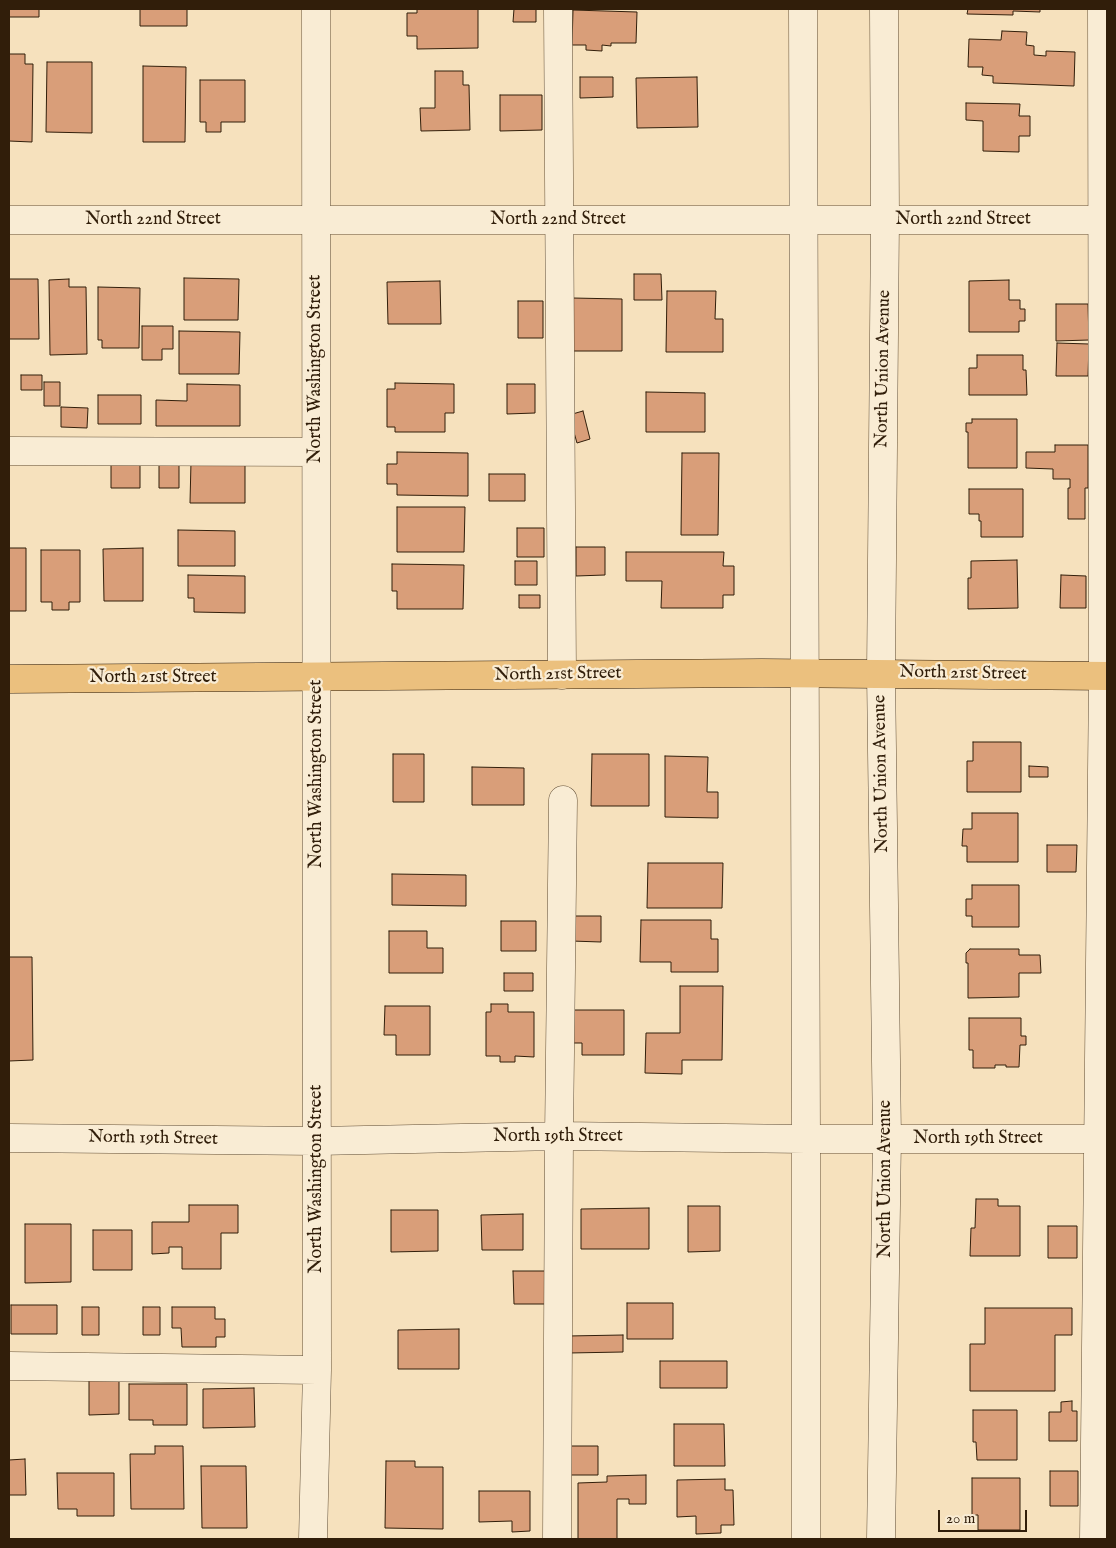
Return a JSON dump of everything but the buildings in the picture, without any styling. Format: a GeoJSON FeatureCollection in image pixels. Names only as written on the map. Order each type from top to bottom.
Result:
{"type":"FeatureCollection","features":[{"type":"Feature","properties":{"kind":"main road","name":"North 21st Street"},"geometry":{"type":"LineString","coordinates":[[9,679],[805,673],[1105,676]]}},
{"type":"Feature","properties":{"kind":"street","name":"North Washington Street"},"geometry":{"type":"LineString","coordinates":[[313,1539],[317,1370],[316,9]]}},
{"type":"Feature","properties":{"kind":"street"},"geometry":{"type":"LineString","coordinates":[[558,9],[562,675]]}},
{"type":"Feature","properties":{"kind":"street"},"geometry":{"type":"LineString","coordinates":[[803,9],[806,1539]]}},
{"type":"Feature","properties":{"kind":"street","name":"North Union Avenue"},"geometry":{"type":"LineString","coordinates":[[881,1539],[887,1138],[881,673],[885,220],[884,9]]}},
{"type":"Feature","properties":{"kind":"street"},"geometry":{"type":"LineString","coordinates":[[1094,1539],[1103,1139],[1105,220],[1102,9]]}},
{"type":"Feature","properties":{"kind":"street","name":"North 22nd Street"},"geometry":{"type":"LineString","coordinates":[[9,220],[1105,220]]}},
{"type":"Feature","properties":{"kind":"street"},"geometry":{"type":"LineString","coordinates":[[9,451],[316,452]]}},
{"type":"Feature","properties":{"kind":"street"},"geometry":{"type":"LineString","coordinates":[[557,1539],[563,800]]}},
{"type":"Feature","properties":{"kind":"street","name":"North 19th Street"},"geometry":{"type":"LineString","coordinates":[[9,1138],[317,1141],[559,1136],[806,1139],[1103,1139]]}},
{"type":"Feature","properties":{"kind":"street"},"geometry":{"type":"LineString","coordinates":[[9,1366],[317,1370]]}}]}
